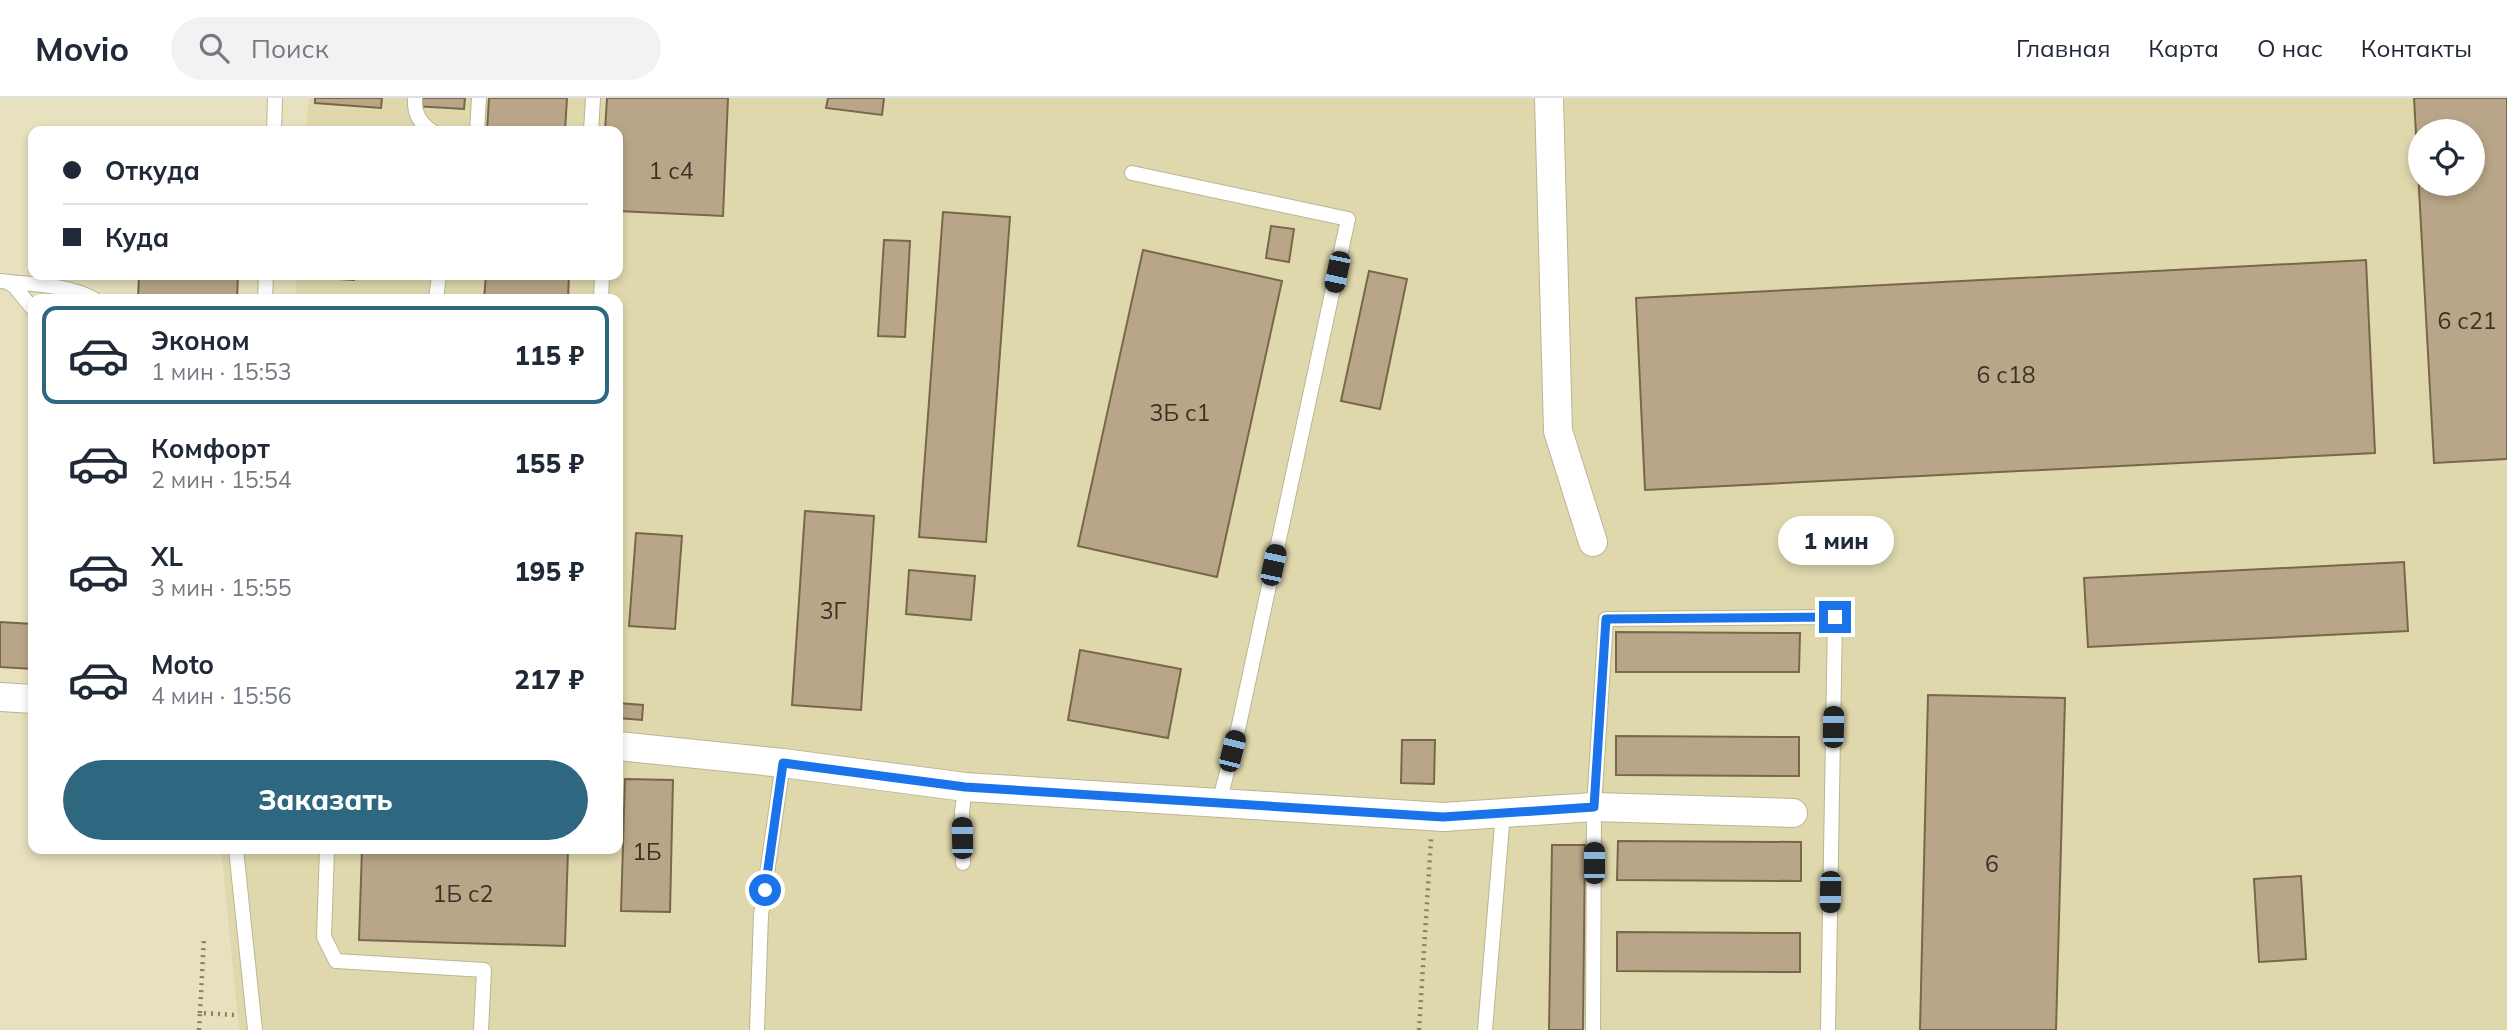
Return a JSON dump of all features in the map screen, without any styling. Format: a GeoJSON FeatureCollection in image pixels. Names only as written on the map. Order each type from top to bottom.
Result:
{"type":"FeatureCollection","features":[{"type":"Feature","properties":{"kind":"street"},"geometry":{"type":"LineString","coordinates":[[1549,98],[1558,431],[1593,542]]}},
{"type":"Feature","properties":{"kind":"street"},"geometry":{"type":"LineString","coordinates":[[0,697],[28,699]]}},
{"type":"Feature","properties":{"kind":"street"},"geometry":{"type":"LineString","coordinates":[[623,747],[783,763],[965,787],[1433,817],[1594,807],[1793,813]]}},
{"type":"Feature","properties":{"kind":"lane"},"geometry":{"type":"LineString","coordinates":[[274,126],[275,98]]}},
{"type":"Feature","properties":{"kind":"lane"},"geometry":{"type":"LineString","coordinates":[[415,98],[414,106],[424,126]]}},
{"type":"Feature","properties":{"kind":"lane"},"geometry":{"type":"LineString","coordinates":[[477,126],[479,98]]}},
{"type":"Feature","properties":{"kind":"lane"},"geometry":{"type":"LineString","coordinates":[[591,126],[593,98]]}},
{"type":"Feature","properties":{"kind":"lane"},"geometry":{"type":"LineString","coordinates":[[1132,173],[1348,219],[1239,725],[1219,803]]}},
{"type":"Feature","properties":{"kind":"lane"},"geometry":{"type":"LineString","coordinates":[[4,282],[51,286],[85,294]]}},
{"type":"Feature","properties":{"kind":"lane"},"geometry":{"type":"LineString","coordinates":[[4,282],[15,287],[28,303]]}},
{"type":"Feature","properties":{"kind":"lane"},"geometry":{"type":"LineString","coordinates":[[1593,1030],[1594,807],[1606,619],[1835,617],[1828,1030]]}},
{"type":"Feature","properties":{"kind":"lane"},"geometry":{"type":"LineString","coordinates":[[757,1030],[761,915],[783,763]]}},
{"type":"Feature","properties":{"kind":"lane"},"geometry":{"type":"LineString","coordinates":[[963,863],[962,812],[965,787]]}},
{"type":"Feature","properties":{"kind":"lane"},"geometry":{"type":"LineString","coordinates":[[1485,1030],[1503,813]]}},
{"type":"Feature","properties":{"kind":"lane"},"geometry":{"type":"LineString","coordinates":[[237,854],[256,1030]]}},
{"type":"Feature","properties":{"kind":"lane"},"geometry":{"type":"LineString","coordinates":[[327,854],[324,937],[336,961],[484,970],[481,1030]]}},
{"type":"Feature","properties":{"kind":"path"},"geometry":{"type":"LineString","coordinates":[[1419,1030],[1433,817]]}},
{"type":"Feature","properties":{"kind":"path"},"geometry":{"type":"LineString","coordinates":[[199,1030],[204,937]]}},
{"type":"Feature","properties":{"kind":"path"},"geometry":{"type":"LineString","coordinates":[[200,1013],[238,1015]]}},
{"type":"Feature","properties":{"kind":"shaded area"},"geometry":{"type":"Polygon","coordinates":[[[309,98],[2507,98],[2507,1030],[239,1030],[221,854],[623,854],[623,294],[295,294],[297,280],[623,280],[623,126],[306,126],[309,98]]]}},
{"type":"Feature","properties":{"kind":"building"},"geometry":{"type":"Polygon","coordinates":[[[315,98],[382,98],[381,108],[315,103],[315,98]]]}},
{"type":"Feature","properties":{"kind":"building"},"geometry":{"type":"Polygon","coordinates":[[[415,98],[465,98],[464,109],[414,106],[415,98]]]}},
{"type":"Feature","properties":{"kind":"building"},"geometry":{"type":"Polygon","coordinates":[[[489,98],[567,98],[565,126],[487,126],[489,98]]]}},
{"type":"Feature","properties":{"kind":"building"},"geometry":{"type":"Polygon","coordinates":[[[607,98],[728,98],[723,216],[623,211],[623,126],[605,126],[607,98]]]}},
{"type":"Feature","properties":{"kind":"building"},"geometry":{"type":"Polygon","coordinates":[[[828,98],[884,98],[882,115],[826,108],[828,98]]]}},
{"type":"Feature","properties":{"kind":"building"},"geometry":{"type":"Polygon","coordinates":[[[2414,98],[2507,98],[2507,459],[2434,463],[2419,196],[2485,196],[2485,119],[2415,119],[2414,98]]]}},
{"type":"Feature","properties":{"kind":"building"},"geometry":{"type":"Polygon","coordinates":[[[943,212],[1010,217],[986,542],[919,537],[943,212]]]}},
{"type":"Feature","properties":{"kind":"building"},"geometry":{"type":"Polygon","coordinates":[[[1271,226],[1294,229],[1289,262],[1266,258],[1271,226]]]}},
{"type":"Feature","properties":{"kind":"building"},"geometry":{"type":"Polygon","coordinates":[[[884,240],[910,241],[905,337],[878,336],[884,240]]]}},
{"type":"Feature","properties":{"kind":"building"},"geometry":{"type":"Polygon","coordinates":[[[1143,250],[1282,281],[1217,577],[1078,546],[1143,250]]]}},
{"type":"Feature","properties":{"kind":"building"},"geometry":{"type":"Polygon","coordinates":[[[2366,260],[2375,453],[1645,490],[1636,298],[2366,260]]]}},
{"type":"Feature","properties":{"kind":"building"},"geometry":{"type":"Polygon","coordinates":[[[1369,271],[1407,279],[1380,409],[1341,401],[1369,271]]]}},
{"type":"Feature","properties":{"kind":"building"},"geometry":{"type":"Polygon","coordinates":[[[139,280],[238,280],[237,294],[138,294],[139,280]]]}},
{"type":"Feature","properties":{"kind":"building"},"geometry":{"type":"Polygon","coordinates":[[[486,280],[569,280],[568,294],[484,294],[486,280]]]}},
{"type":"Feature","properties":{"kind":"building"},"geometry":{"type":"Polygon","coordinates":[[[805,511],[874,516],[861,710],[792,705],[805,511]]]}},
{"type":"Feature","properties":{"kind":"building"},"geometry":{"type":"Polygon","coordinates":[[[636,533],[682,536],[675,629],[629,626],[636,533]]]}},
{"type":"Feature","properties":{"kind":"building"},"geometry":{"type":"Polygon","coordinates":[[[2404,562],[2408,631],[2088,647],[2084,578],[2404,562]]]}},
{"type":"Feature","properties":{"kind":"building"},"geometry":{"type":"Polygon","coordinates":[[[909,570],[975,576],[971,620],[906,614],[909,570]]]}},
{"type":"Feature","properties":{"kind":"building"},"geometry":{"type":"Polygon","coordinates":[[[0,622],[28,624],[28,669],[0,667],[0,622]]]}},
{"type":"Feature","properties":{"kind":"building"},"geometry":{"type":"Polygon","coordinates":[[[1616,632],[1800,633],[1799,672],[1616,672],[1616,632]]]}},
{"type":"Feature","properties":{"kind":"building"},"geometry":{"type":"Polygon","coordinates":[[[1080,650],[1181,669],[1168,738],[1068,720],[1080,650]]]}},
{"type":"Feature","properties":{"kind":"building"},"geometry":{"type":"Polygon","coordinates":[[[1928,695],[2065,698],[2056,1030],[1920,1030],[1928,695]]]}},
{"type":"Feature","properties":{"kind":"building"},"geometry":{"type":"Polygon","coordinates":[[[623,703],[643,705],[642,720],[623,718],[623,703]]]}},
{"type":"Feature","properties":{"kind":"building"},"geometry":{"type":"Polygon","coordinates":[[[1616,736],[1799,737],[1799,776],[1616,775],[1616,736]]]}},
{"type":"Feature","properties":{"kind":"building"},"geometry":{"type":"Polygon","coordinates":[[[1402,740],[1435,740],[1434,784],[1401,783],[1402,740]]]}},
{"type":"Feature","properties":{"kind":"building"},"geometry":{"type":"Polygon","coordinates":[[[625,779],[673,780],[670,912],[621,911],[625,779]]]}},
{"type":"Feature","properties":{"kind":"building"},"geometry":{"type":"Polygon","coordinates":[[[1618,841],[1801,842],[1801,881],[1617,880],[1618,841]]]}},
{"type":"Feature","properties":{"kind":"building"},"geometry":{"type":"Polygon","coordinates":[[[1552,845],[1585,845],[1583,1030],[1549,1030],[1552,845]]]}},
{"type":"Feature","properties":{"kind":"building"},"geometry":{"type":"Polygon","coordinates":[[[362,854],[568,854],[565,946],[359,940],[362,854]]]}},
{"type":"Feature","properties":{"kind":"building"},"geometry":{"type":"Polygon","coordinates":[[[2301,876],[2306,959],[2259,962],[2254,879],[2301,876]]]}},
{"type":"Feature","properties":{"kind":"building"},"geometry":{"type":"Polygon","coordinates":[[[1617,932],[1800,933],[1800,972],[1617,971],[1617,932]]]}},
{"type":"Feature","properties":{"kind":"route"},"geometry":{"type":"LineString","coordinates":[[765,890],[783,763],[965,787],[1443,817],[1594,807],[1606,619],[1835,617]]}}]}
